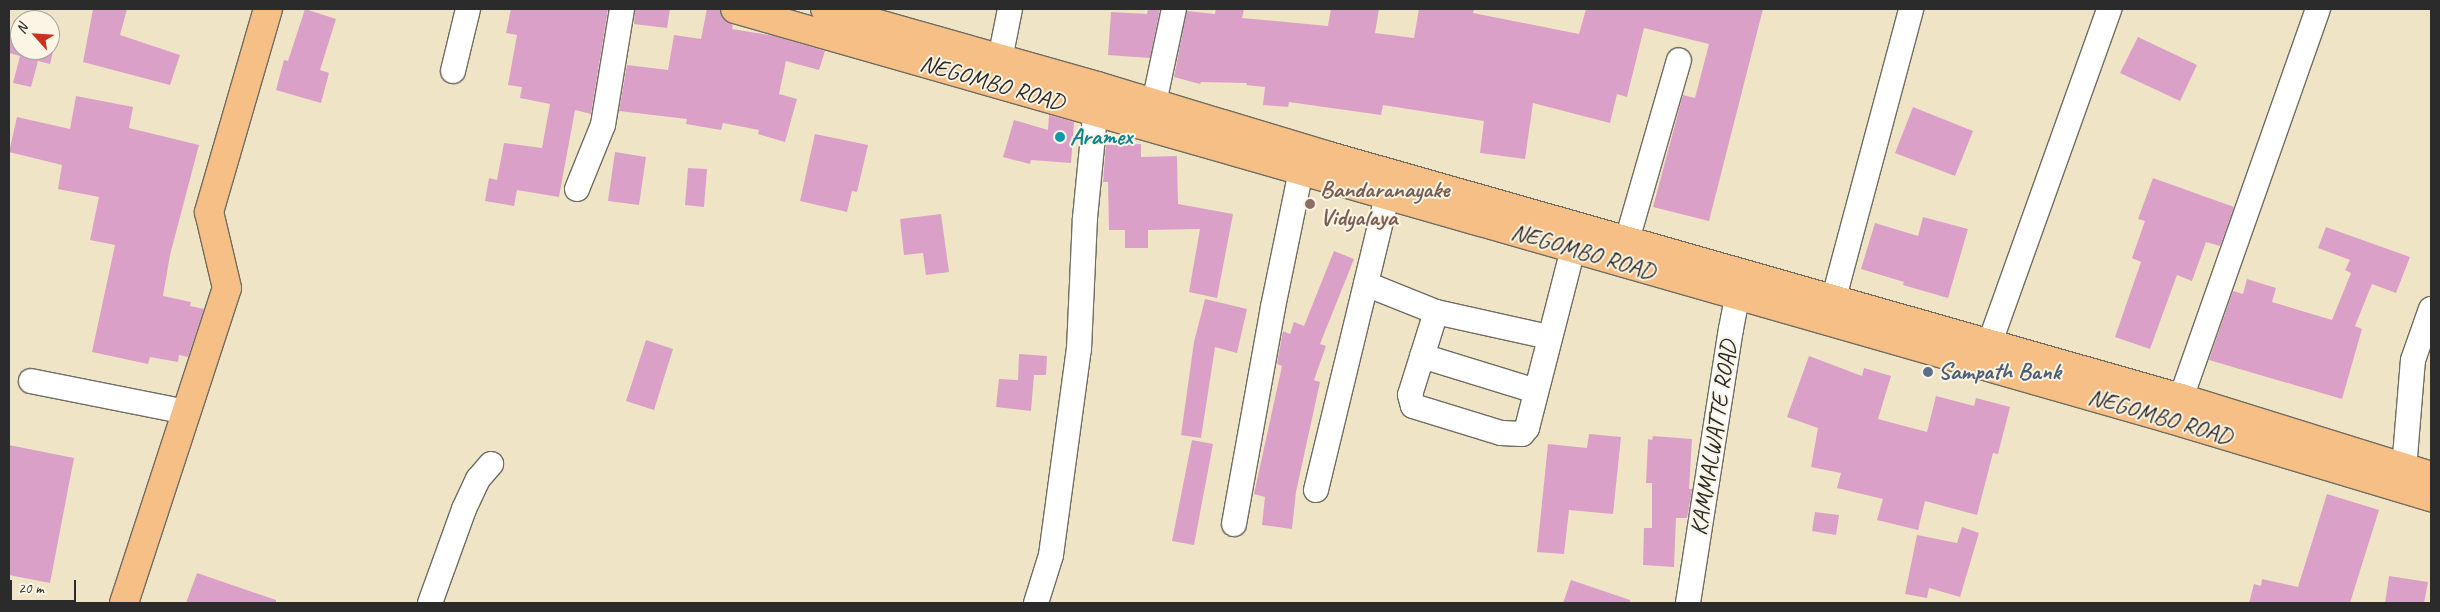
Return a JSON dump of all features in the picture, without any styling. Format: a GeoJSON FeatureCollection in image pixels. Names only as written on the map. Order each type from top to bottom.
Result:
{"type":"FeatureCollection","features":[{"type":"Feature","properties":{"kind":"main road"},"geometry":{"type":"LineString","coordinates":[[124,603],[227,288],[209,212],[268,9]]}},
{"type":"Feature","properties":{"kind":"main road","name":"NEGOMBO ROAD"},"geometry":{"type":"LineString","coordinates":[[735,9],[1096,99],[1154,103],[1328,156],[1627,240],[1740,285]]}},
{"type":"Feature","properties":{"kind":"main road","name":"NEGOMBO ROAD"},"geometry":{"type":"LineString","coordinates":[[825,9],[1000,59],[1096,99],[1301,171],[1573,249],[1740,285],[1831,310],[2167,418],[2431,497]]}},
{"type":"Feature","properties":{"kind":"main road","name":"NEGOMBO ROAD"},"geometry":{"type":"LineString","coordinates":[[1831,310],[1989,345],[2181,398],[2431,476]]}},
{"type":"Feature","properties":{"kind":"street"},"geometry":{"type":"LineString","coordinates":[[453,71],[468,9]]}},
{"type":"Feature","properties":{"kind":"street"},"geometry":{"type":"LineString","coordinates":[[577,189],[603,125],[622,9]]}},
{"type":"Feature","properties":{"kind":"street"},"geometry":{"type":"LineString","coordinates":[[1000,59],[1010,9]]}},
{"type":"Feature","properties":{"kind":"street"},"geometry":{"type":"LineString","coordinates":[[1154,103],[1174,9]]}},
{"type":"Feature","properties":{"kind":"street"},"geometry":{"type":"LineString","coordinates":[[1831,310],[1911,9]]}},
{"type":"Feature","properties":{"kind":"street"},"geometry":{"type":"LineString","coordinates":[[1989,345],[2109,9]]}},
{"type":"Feature","properties":{"kind":"street"},"geometry":{"type":"LineString","coordinates":[[2181,398],[2318,9]]}},
{"type":"Feature","properties":{"kind":"street"},"geometry":{"type":"LineString","coordinates":[[1627,240],[1679,60]]}},
{"type":"Feature","properties":{"kind":"street"},"geometry":{"type":"LineString","coordinates":[[1036,603],[1051,555],[1079,349],[1086,218],[1096,99]]}},
{"type":"Feature","properties":{"kind":"street"},"geometry":{"type":"LineString","coordinates":[[1234,524],[1273,306],[1301,171]]}},
{"type":"Feature","properties":{"kind":"street"},"geometry":{"type":"LineString","coordinates":[[1316,490],[1387,196]]}},
{"type":"Feature","properties":{"kind":"street"},"geometry":{"type":"LineString","coordinates":[[1436,312],[1410,395],[1412,406],[1515,435],[1522,434],[1527,428],[1573,249]]}},
{"type":"Feature","properties":{"kind":"street"},"geometry":{"type":"LineString","coordinates":[[1366,284],[1436,312],[1549,337]]}},
{"type":"Feature","properties":{"kind":"street","name":"KAMMALWATTE ROAD"},"geometry":{"type":"LineString","coordinates":[[1688,603],[1740,285]]}},
{"type":"Feature","properties":{"kind":"street"},"geometry":{"type":"LineString","coordinates":[[2404,469],[2413,360],[2431,308]]}},
{"type":"Feature","properties":{"kind":"street"},"geometry":{"type":"LineString","coordinates":[[1422,356],[1536,391]]}},
{"type":"Feature","properties":{"kind":"street"},"geometry":{"type":"LineString","coordinates":[[31,381],[186,412]]}},
{"type":"Feature","properties":{"kind":"street"},"geometry":{"type":"LineString","coordinates":[[430,603],[464,509],[478,479],[491,464]]}},
{"type":"Feature","properties":{"kind":"building"},"geometry":{"type":"Polygon","coordinates":[[[93,9],[127,9],[120,35],[180,55],[170,85],[83,62],[93,9]]]}},
{"type":"Feature","properties":{"kind":"building"},"geometry":{"type":"Polygon","coordinates":[[[305,9],[336,19],[320,70],[329,73],[321,103],[276,90],[284,60],[288,61],[305,9]]]}},
{"type":"Feature","properties":{"kind":"building"},"geometry":{"type":"Polygon","coordinates":[[[511,9],[608,9],[591,114],[575,110],[559,197],[517,190],[514,206],[485,201],[489,178],[497,180],[504,143],[542,148],[550,104],[520,98],[522,87],[508,85],[517,35],[506,33],[511,9]]]}},
{"type":"Feature","properties":{"kind":"building"},"geometry":{"type":"Polygon","coordinates":[[[635,9],[670,9],[667,28],[634,24],[635,9]]]}},
{"type":"Feature","properties":{"kind":"building"},"geometry":{"type":"Polygon","coordinates":[[[707,9],[720,9],[723,19],[733,25],[732,29],[774,36],[825,51],[819,70],[786,61],[779,94],[797,99],[785,142],[758,134],[759,130],[723,123],[721,130],[686,124],[687,119],[619,111],[627,65],[668,70],[674,35],[701,39],[707,9]]]}},
{"type":"Feature","properties":{"kind":"building"},"geometry":{"type":"Polygon","coordinates":[[[1148,9],[1160,9],[1150,58],[1108,55],[1111,12],[1147,14],[1148,9]]]}},
{"type":"Feature","properties":{"kind":"building"},"geometry":{"type":"Polygon","coordinates":[[[1216,9],[1244,9],[1242,18],[1328,26],[1331,9],[1379,9],[1375,33],[1414,38],[1419,9],[1474,10],[1473,13],[1579,34],[1586,9],[1763,9],[1709,221],[1653,207],[1683,95],[1695,98],[1709,44],[1644,28],[1627,97],[1617,94],[1610,123],[1533,103],[1525,159],[1480,153],[1484,121],[1383,105],[1381,115],[1289,102],[1288,107],[1263,105],[1265,87],[1246,85],[1247,83],[1201,82],[1200,84],[1174,77],[1187,11],[1215,14],[1216,9]]]}},
{"type":"Feature","properties":{"kind":"building"},"geometry":{"type":"Polygon","coordinates":[[[2138,37],[2197,65],[2180,101],[2120,73],[2138,37]]]}},
{"type":"Feature","properties":{"kind":"building"},"geometry":{"type":"Polygon","coordinates":[[[19,60],[51,60],[50,64],[38,61],[31,87],[13,83],[19,60]]]}},
{"type":"Feature","properties":{"kind":"building"},"geometry":{"type":"Polygon","coordinates":[[[76,96],[133,107],[129,128],[199,145],[170,255],[163,296],[191,302],[190,306],[204,309],[188,357],[179,355],[178,362],[150,357],[148,364],[92,352],[115,245],[90,240],[99,197],[58,189],[62,165],[9,152],[17,117],[70,129],[76,96]]]}},
{"type":"Feature","properties":{"kind":"building"},"geometry":{"type":"Polygon","coordinates":[[[1913,107],[1973,131],[1955,176],[1895,153],[1913,107]]]}},
{"type":"Feature","properties":{"kind":"building"},"geometry":{"type":"Polygon","coordinates":[[[1049,115],[1074,122],[1071,163],[1031,160],[1030,164],[1003,157],[1014,120],[1048,130],[1049,115]]]}},
{"type":"Feature","properties":{"kind":"building"},"geometry":{"type":"Polygon","coordinates":[[[815,134],[868,145],[857,192],[852,191],[847,212],[800,201],[815,134]]]}},
{"type":"Feature","properties":{"kind":"building"},"geometry":{"type":"Polygon","coordinates":[[[1141,144],[1141,157],[1177,156],[1178,204],[1233,214],[1217,298],[1189,292],[1200,229],[1148,230],[1148,248],[1125,248],[1125,230],[1109,230],[1108,182],[1103,182],[1106,145],[1141,144]]]}},
{"type":"Feature","properties":{"kind":"building"},"geometry":{"type":"Polygon","coordinates":[[[615,152],[646,157],[639,205],[608,201],[615,152]]]}},
{"type":"Feature","properties":{"kind":"building"},"geometry":{"type":"Polygon","coordinates":[[[688,168],[707,169],[704,207],[685,205],[688,168]]]}},
{"type":"Feature","properties":{"kind":"building"},"geometry":{"type":"Polygon","coordinates":[[[2153,178],[2234,207],[2220,246],[2206,242],[2192,281],[2177,275],[2150,349],[2115,337],[2141,262],[2132,258],[2145,221],[2138,219],[2153,178]]]}},
{"type":"Feature","properties":{"kind":"building"},"geometry":{"type":"Polygon","coordinates":[[[941,214],[949,272],[926,275],[923,253],[904,255],[900,219],[941,214]]]}},
{"type":"Feature","properties":{"kind":"building"},"geometry":{"type":"Polygon","coordinates":[[[1923,217],[1968,229],[1948,298],[1903,285],[1904,282],[1861,269],[1875,223],[1918,236],[1923,217]]]}},
{"type":"Feature","properties":{"kind":"building"},"geometry":{"type":"Polygon","coordinates":[[[2326,227],[2410,257],[2396,293],[2372,284],[2355,326],[2362,329],[2342,399],[2209,360],[2233,291],[2243,294],[2247,279],[2276,288],[2272,302],[2332,320],[2351,273],[2345,270],[2350,260],[2318,248],[2326,227]]]}},
{"type":"Feature","properties":{"kind":"building"},"geometry":{"type":"Polygon","coordinates":[[[1334,251],[1354,259],[1320,344],[1326,346],[1314,380],[1320,382],[1296,492],[1292,529],[1262,525],[1265,497],[1254,494],[1282,366],[1277,364],[1283,331],[1290,334],[1294,322],[1304,326],[1334,251]]]}},
{"type":"Feature","properties":{"kind":"building"},"geometry":{"type":"Polygon","coordinates":[[[1205,299],[1247,309],[1237,353],[1215,347],[1201,438],[1181,435],[1194,342],[1205,299]]]}},
{"type":"Feature","properties":{"kind":"building"},"geometry":{"type":"Polygon","coordinates":[[[646,340],[673,349],[654,410],[626,401],[646,340]]]}},
{"type":"Feature","properties":{"kind":"building"},"geometry":{"type":"Polygon","coordinates":[[[1019,354],[1047,356],[1046,375],[1034,375],[1031,411],[996,407],[999,379],[1018,380],[1019,354]]]}},
{"type":"Feature","properties":{"kind":"building"},"geometry":{"type":"Polygon","coordinates":[[[1809,356],[1862,376],[1864,368],[1891,376],[1878,419],[1927,432],[1936,396],[1974,406],[1976,398],[2010,407],[1998,454],[1993,453],[1977,515],[1925,501],[1918,530],[1877,520],[1883,499],[1837,488],[1841,473],[1811,467],[1818,428],[1787,417],[1809,356]]]}},
{"type":"Feature","properties":{"kind":"building"},"geometry":{"type":"Polygon","coordinates":[[[1589,434],[1621,437],[1613,514],[1569,510],[1564,554],[1537,552],[1548,444],[1587,448],[1589,434]]]}},
{"type":"Feature","properties":{"kind":"building"},"geometry":{"type":"Polygon","coordinates":[[[1653,436],[1692,439],[1689,489],[1692,489],[1692,491],[1687,518],[1676,518],[1674,567],[1643,565],[1644,528],[1652,528],[1652,483],[1646,483],[1648,439],[1652,440],[1653,436]]]}},
{"type":"Feature","properties":{"kind":"building"},"geometry":{"type":"Polygon","coordinates":[[[1192,440],[1213,444],[1194,545],[1172,541],[1192,440]]]}},
{"type":"Feature","properties":{"kind":"building"},"geometry":{"type":"Polygon","coordinates":[[[9,445],[74,458],[50,583],[9,575],[9,445]]]}},
{"type":"Feature","properties":{"kind":"building"},"geometry":{"type":"Polygon","coordinates":[[[2327,494],[2379,510],[2350,603],[2249,603],[2254,584],[2261,586],[2262,579],[2298,587],[2327,494]]]}},
{"type":"Feature","properties":{"kind":"building"},"geometry":{"type":"Polygon","coordinates":[[[1815,512],[1839,515],[1836,535],[1812,531],[1815,512]]]}},
{"type":"Feature","properties":{"kind":"building"},"geometry":{"type":"Polygon","coordinates":[[[1962,527],[1979,533],[1960,597],[1929,588],[1927,598],[1905,594],[1917,535],[1957,543],[1962,527]]]}},
{"type":"Feature","properties":{"kind":"building"},"geometry":{"type":"Polygon","coordinates":[[[197,573],[276,600],[276,603],[186,603],[197,573]]]}},
{"type":"Feature","properties":{"kind":"building"},"geometry":{"type":"Polygon","coordinates":[[[2389,576],[2428,582],[2424,603],[2385,603],[2389,576]]]}},
{"type":"Feature","properties":{"kind":"building"},"geometry":{"type":"Polygon","coordinates":[[[1571,580],[1630,600],[1630,603],[1563,603],[1571,580]]]}},
{"type":"Feature","properties":{"kind":"place","name":"Aramex"},"geometry":{"type":"Point","coordinates":[1060,137]}},
{"type":"Feature","properties":{"kind":"place","name":"Bandaranayake Vidyalaya"},"geometry":{"type":"Point","coordinates":[1310,204]}},
{"type":"Feature","properties":{"kind":"place","name":"Sampath Bank"},"geometry":{"type":"Point","coordinates":[1928,372]}}]}
